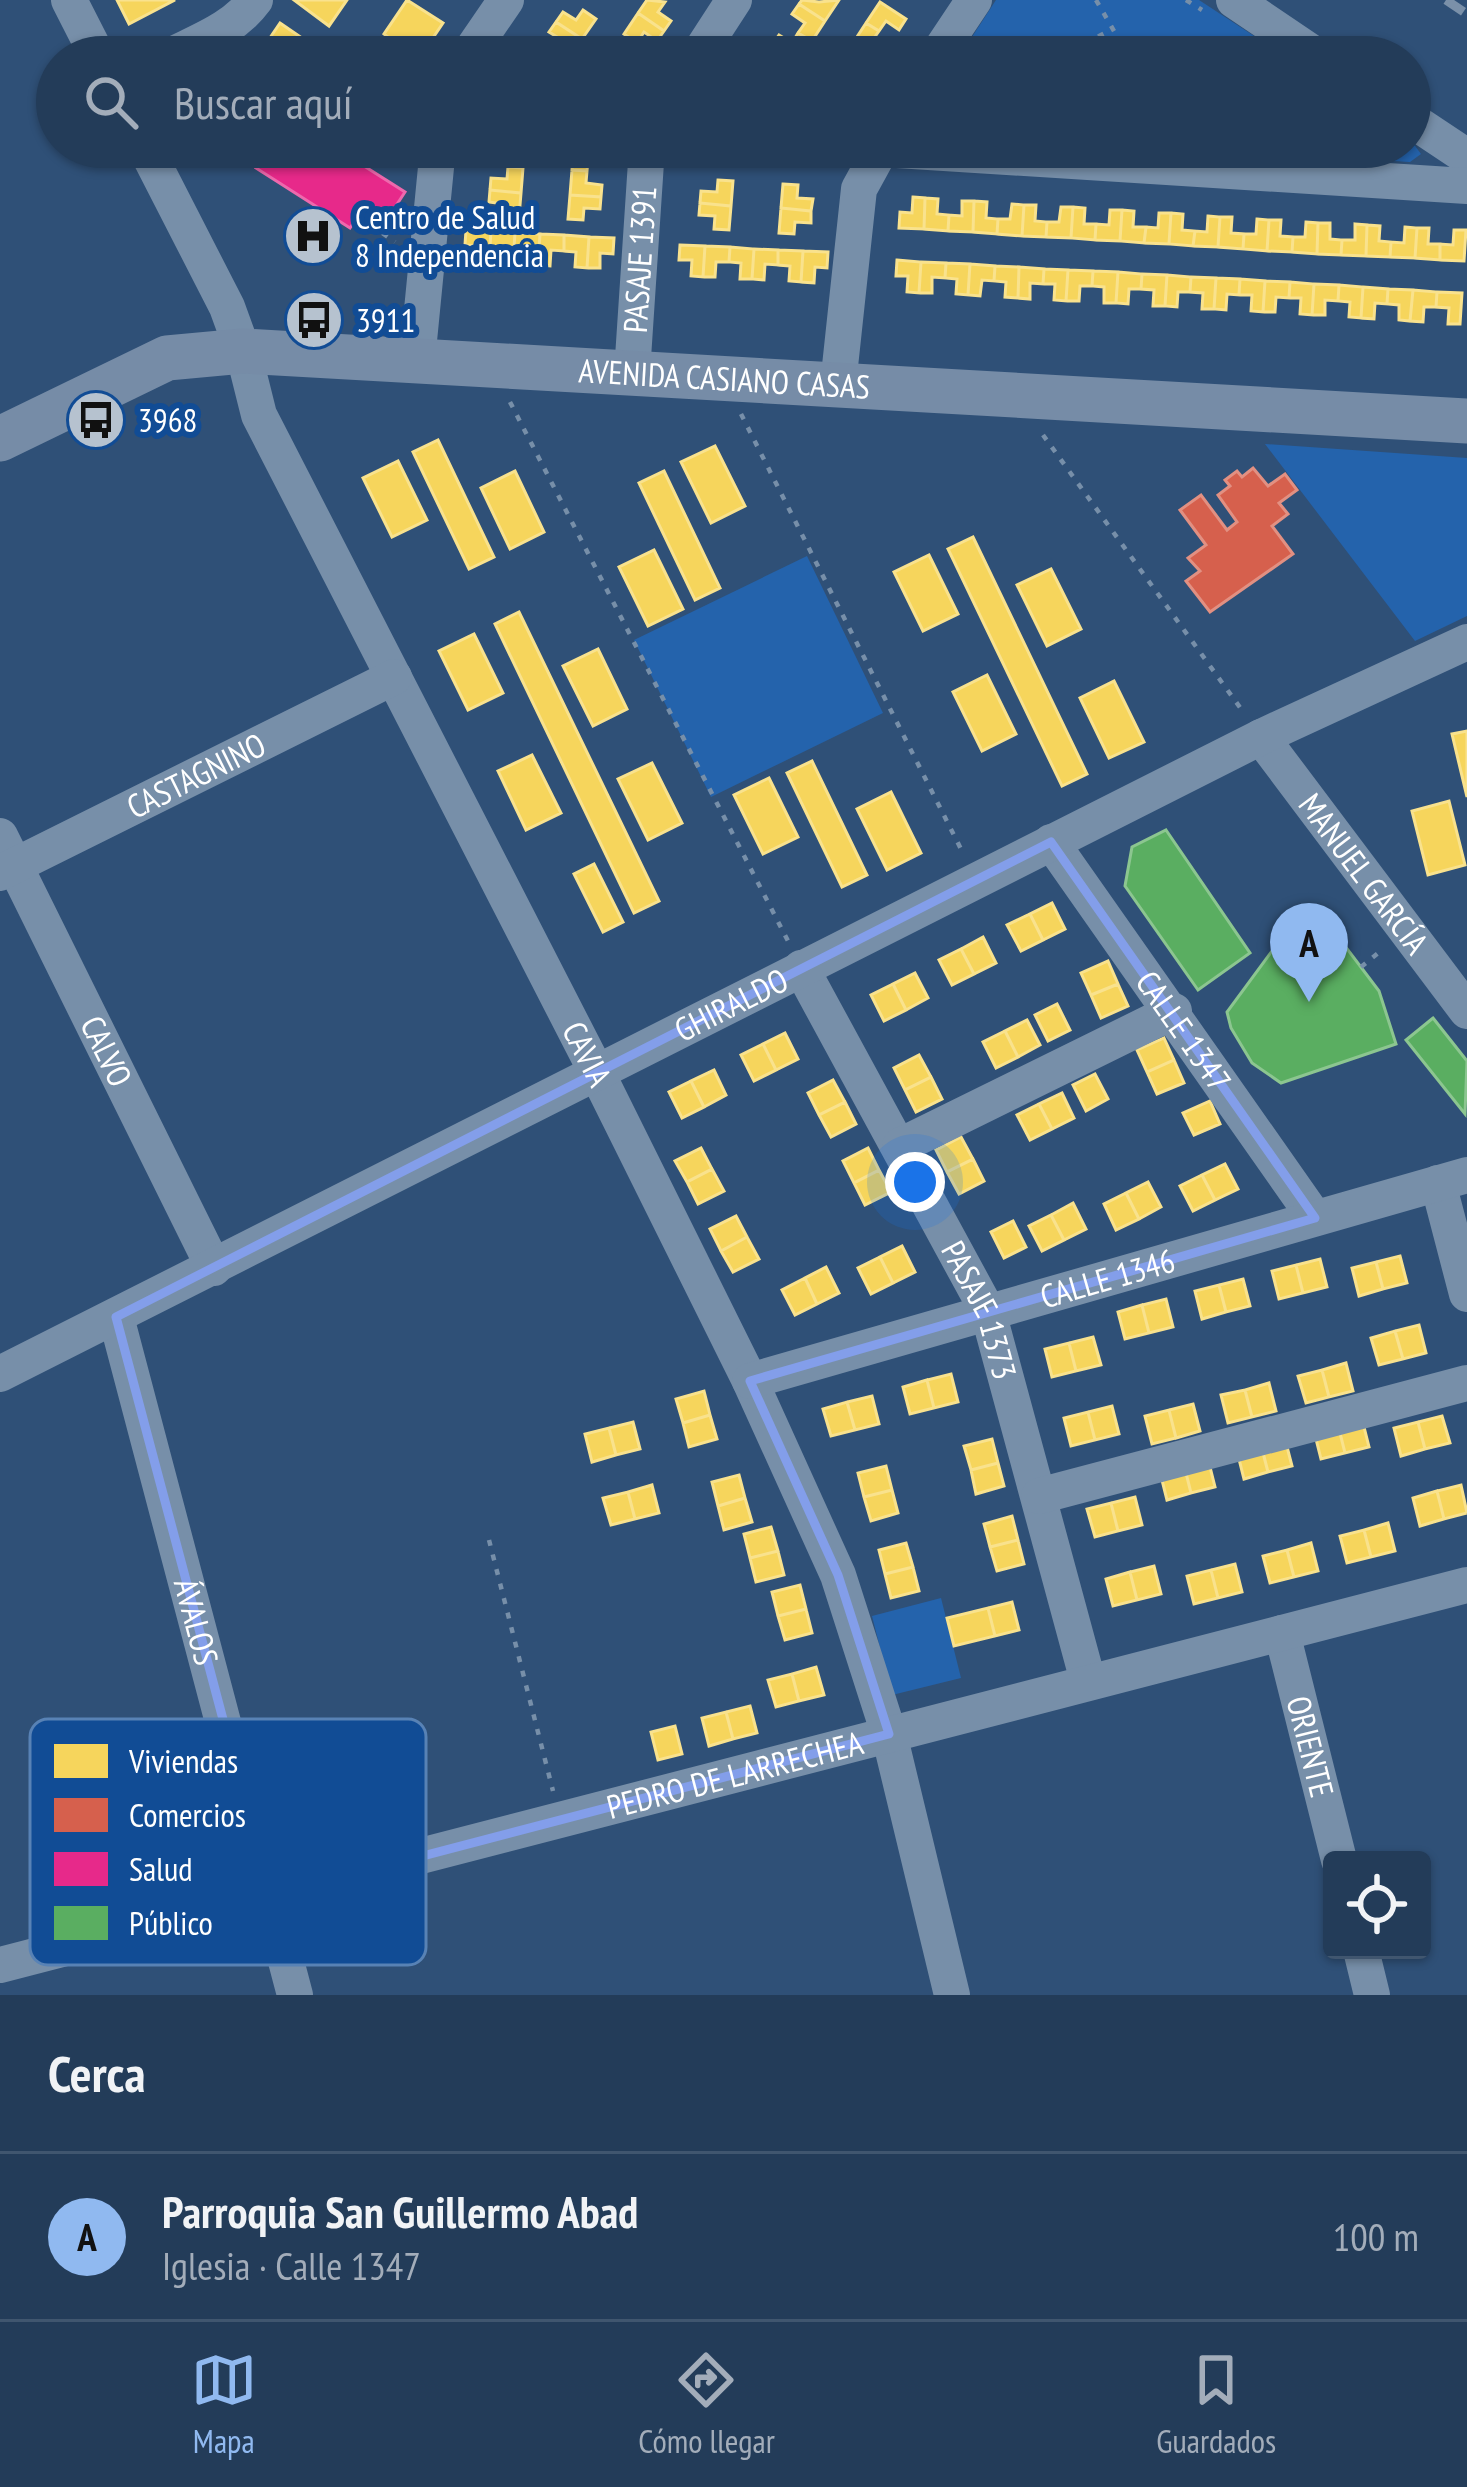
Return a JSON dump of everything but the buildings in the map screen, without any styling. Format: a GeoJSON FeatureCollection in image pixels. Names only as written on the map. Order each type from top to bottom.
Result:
{"type":"FeatureCollection","features":[{"type":"Feature","properties":{"kind":"main road","name":"AVENIDA CASIANO CASAS"},"geometry":{"type":"LineString","coordinates":[[0,439],[167,358],[243,351],[1467,422]]}},
{"type":"Feature","properties":{"kind":"street"},"geometry":{"type":"LineString","coordinates":[[69,0],[87,36]]}},
{"type":"Feature","properties":{"kind":"street"},"geometry":{"type":"LineString","coordinates":[[210,36],[245,14],[255,0]]}},
{"type":"Feature","properties":{"kind":"street"},"geometry":{"type":"LineString","coordinates":[[481,36],[506,0]]}},
{"type":"Feature","properties":{"kind":"street"},"geometry":{"type":"LineString","coordinates":[[711,36],[734,0]]}},
{"type":"Feature","properties":{"kind":"street"},"geometry":{"type":"LineString","coordinates":[[950,36],[974,0]]}},
{"type":"Feature","properties":{"kind":"street"},"geometry":{"type":"LineString","coordinates":[[1234,0],[1287,36]]}},
{"type":"Feature","properties":{"kind":"street"},"geometry":{"type":"LineString","coordinates":[[1431,132],[1467,157]]}},
{"type":"Feature","properties":{"kind":"street","name":"CAVIA"},"geometry":{"type":"LineString","coordinates":[[156,168],[227,307],[259,416],[596,1071],[750,1381],[838,1575],[889,1734],[952,1995]]}},
{"type":"Feature","properties":{"kind":"street"},"geometry":{"type":"LineString","coordinates":[[417,361],[435,168]]}},
{"type":"Feature","properties":{"kind":"street","name":"PASAJE 1391"},"geometry":{"type":"LineString","coordinates":[[632,373],[646,168]]}},
{"type":"Feature","properties":{"kind":"street"},"geometry":{"type":"LineString","coordinates":[[838,385],[859,189],[870,168]]}},
{"type":"Feature","properties":{"kind":"street"},"geometry":{"type":"LineString","coordinates":[[1189,168],[1467,186]]}},
{"type":"Feature","properties":{"kind":"street","name":"GHIRALDO"},"geometry":{"type":"LineString","coordinates":[[0,1374],[1261,736],[1467,642]]}},
{"type":"Feature","properties":{"kind":"street","name":"CASTAGNINO"},"geometry":{"type":"LineString","coordinates":[[5,858],[394,677]]}},
{"type":"Feature","properties":{"kind":"street","name":"MANUEL GARCÍA"},"geometry":{"type":"LineString","coordinates":[[1261,736],[1467,1011]]}},
{"type":"Feature","properties":{"kind":"street","name":"CALLE 1347"},"geometry":{"type":"LineString","coordinates":[[1051,842],[1316,1218]]}},
{"type":"Feature","properties":{"kind":"street","name":"CALVO"},"geometry":{"type":"LineString","coordinates":[[5,858],[214,1268]]}},
{"type":"Feature","properties":{"kind":"street","name":"PASAJE 1373"},"geometry":{"type":"LineString","coordinates":[[801,968],[988,1312],[1088,1681]]}},
{"type":"Feature","properties":{"kind":"street"},"geometry":{"type":"LineString","coordinates":[[900,1146],[1174,1011]]}},
{"type":"Feature","properties":{"kind":"street"},"geometry":{"type":"LineString","coordinates":[[1452,1179],[1467,1294]]}},
{"type":"Feature","properties":{"kind":"street","name":"CALLE 1346"},"geometry":{"type":"LineString","coordinates":[[750,1381],[1452,1179]]}},
{"type":"Feature","properties":{"kind":"street","name":"ÁVALOS"},"geometry":{"type":"LineString","coordinates":[[116,1317],[223,1719]]}},
{"type":"Feature","properties":{"kind":"street"},"geometry":{"type":"LineString","coordinates":[[1039,1496],[1467,1384]]}},
{"type":"Feature","properties":{"kind":"street","name":"PEDRO DE LARRECHEA"},"geometry":{"type":"LineString","coordinates":[[426,1855],[1467,1585]]}},
{"type":"Feature","properties":{"kind":"street","name":"ORIENTE"},"geometry":{"type":"LineString","coordinates":[[1282,1633],[1337,1851]]}},
{"type":"Feature","properties":{"kind":"street","name":"PEDRO DE LARRECHEA"},"geometry":{"type":"LineString","coordinates":[[0,1965],[30,1957]]}},
{"type":"Feature","properties":{"kind":"street"},"geometry":{"type":"LineString","coordinates":[[1363,1959],[1372,1995]]}},
{"type":"Feature","properties":{"kind":"street","name":"ÁVALOS"},"geometry":{"type":"LineString","coordinates":[[287,1965],[295,1995]]}},
{"type":"Feature","properties":{"kind":"path"},"geometry":{"type":"LineString","coordinates":[[1096,0],[1117,36]]}},
{"type":"Feature","properties":{"kind":"path"},"geometry":{"type":"LineString","coordinates":[[1099,36],[1113,29]]}},
{"type":"Feature","properties":{"kind":"path"},"geometry":{"type":"LineString","coordinates":[[358,216],[424,263]]}},
{"type":"Feature","properties":{"kind":"path"},"geometry":{"type":"LineString","coordinates":[[491,365],[801,968]]}},
{"type":"Feature","properties":{"kind":"path"},"geometry":{"type":"LineString","coordinates":[[723,379],[977,880]]}},
{"type":"Feature","properties":{"kind":"path"},"geometry":{"type":"LineString","coordinates":[[1014,395],[1261,736]]}},
{"type":"Feature","properties":{"kind":"path"},"geometry":{"type":"LineString","coordinates":[[489,1540],[560,1820]]}},
{"type":"Feature","properties":{"kind":"highlighted area"},"geometry":{"type":"Polygon","coordinates":[[[1051,842],[1315,1218],[750,1381],[838,1575],[889,1734],[270,1896],[116,1317],[1051,842]]]}},
{"type":"Feature","properties":{"kind":"shaded area"},"geometry":{"type":"Polygon","coordinates":[[[996,0],[1199,0],[1254,36],[973,36],[996,0]]]}},
{"type":"Feature","properties":{"kind":"shaded area"},"geometry":{"type":"Polygon","coordinates":[[[1265,444],[1467,458],[1467,616],[1415,641],[1265,444]]]}},
{"type":"Feature","properties":{"kind":"shaded area"},"geometry":{"type":"Polygon","coordinates":[[[807,556],[883,713],[711,797],[634,640],[807,556]]]}},
{"type":"Feature","properties":{"kind":"shaded area"},"geometry":{"type":"Polygon","coordinates":[[[941,1598],[961,1678],[892,1695],[872,1616],[941,1598]]]}},
{"type":"Feature","properties":{"kind":"railway"},"geometry":{"type":"LineString","coordinates":[[1446,0],[1467,14]]}},
{"type":"Feature","properties":{"kind":"place","name":"Centro de Salud 8 Independencia"},"geometry":{"type":"Point","coordinates":[313,236]}},
{"type":"Feature","properties":{"kind":"place","name":"3911"},"geometry":{"type":"Point","coordinates":[314,320]}},
{"type":"Feature","properties":{"kind":"place","name":"3968"},"geometry":{"type":"Point","coordinates":[96,420]}},
{"type":"Feature","properties":{"kind":"place","name":"Parroquia San Guillermo Abad"},"geometry":{"type":"Point","coordinates":[1309,1002]}}]}
